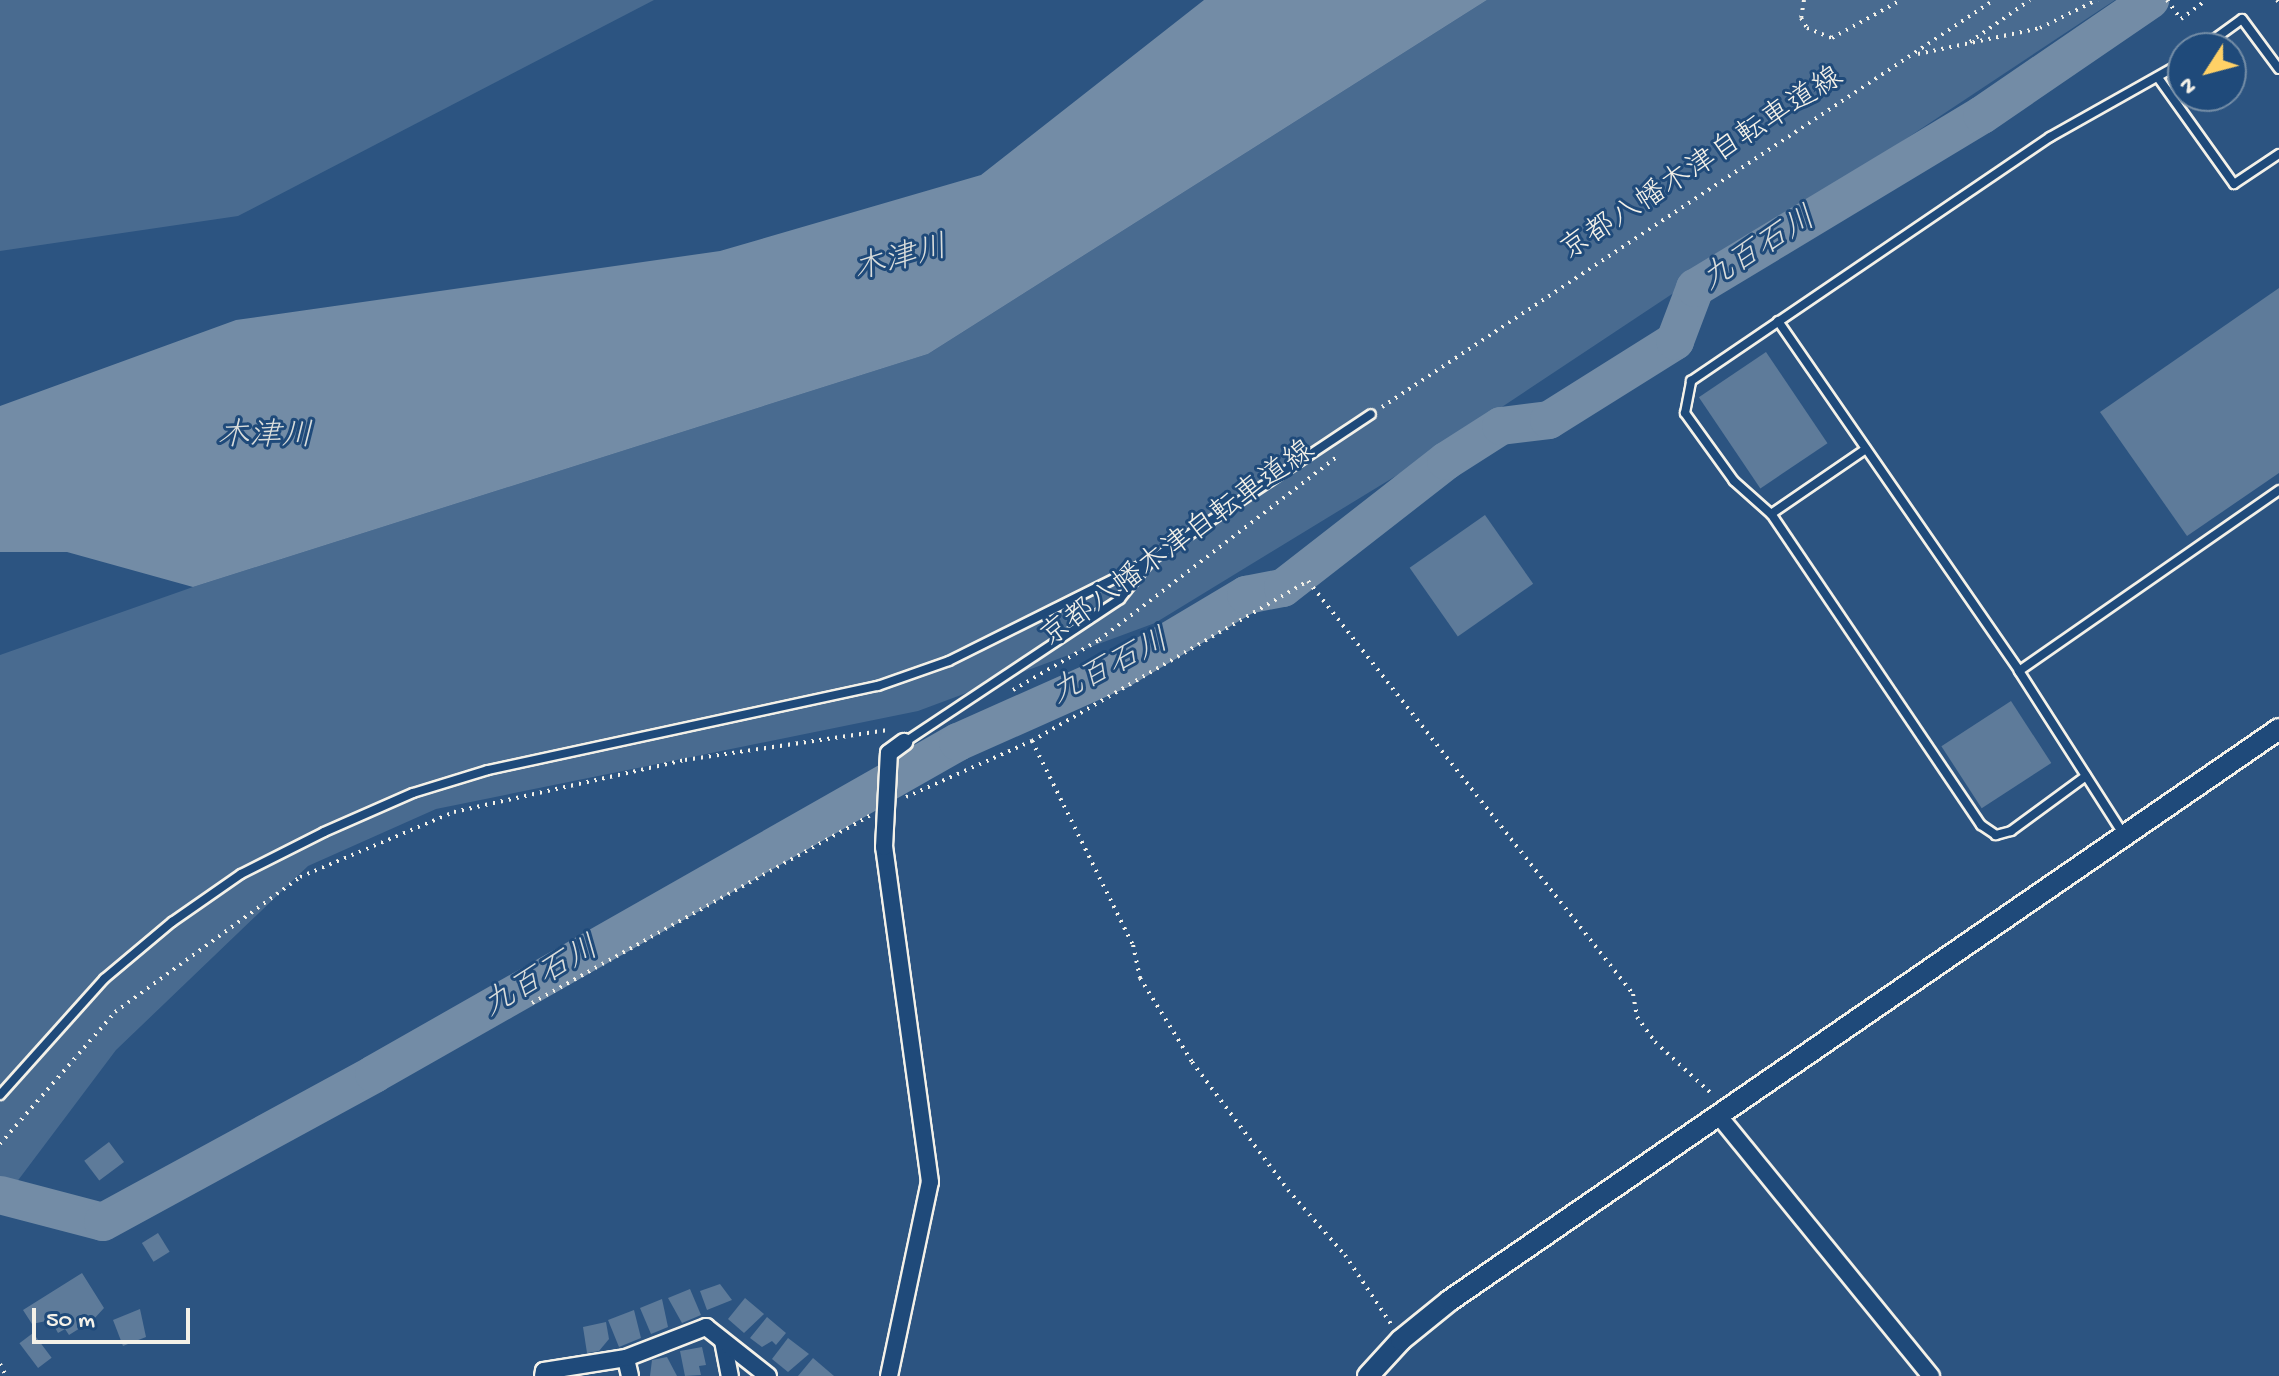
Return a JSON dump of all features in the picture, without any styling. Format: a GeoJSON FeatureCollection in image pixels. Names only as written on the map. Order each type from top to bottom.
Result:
{"type":"FeatureCollection","features":[{"type":"Feature","properties":{"kind":"street"},"geometry":{"type":"LineString","coordinates":[[1368,1376],[1401,1340],[1718,1115],[2279,729]]}},
{"type":"Feature","properties":{"kind":"street"},"geometry":{"type":"LineString","coordinates":[[889,1376],[930,1182],[884,847],[889,753],[904,742]]}},
{"type":"Feature","properties":{"kind":"street"},"geometry":{"type":"LineString","coordinates":[[1718,1115],[1931,1376]]}},
{"type":"Feature","properties":{"kind":"street"},"geometry":{"type":"LineString","coordinates":[[543,1376],[544,1371],[626,1358],[706,1327],[768,1376]]}},
{"type":"Feature","properties":{"kind":"street"},"geometry":{"type":"LineString","coordinates":[[723,1341],[730,1376]]}},
{"type":"Feature","properties":{"kind":"street"},"geometry":{"type":"LineString","coordinates":[[626,1358],[630,1376]]}},
{"type":"Feature","properties":{"kind":"lane"},"geometry":{"type":"LineString","coordinates":[[2224,32],[2242,19],[2279,69]]}},
{"type":"Feature","properties":{"kind":"lane"},"geometry":{"type":"LineString","coordinates":[[2086,776],[2011,831],[1996,835],[1981,825],[1771,514],[1734,481],[1685,413],[1691,381],[2050,137],[2167,73]]}},
{"type":"Feature","properties":{"kind":"lane"},"geometry":{"type":"LineString","coordinates":[[2159,79],[2234,184],[2279,154]]}},
{"type":"Feature","properties":{"kind":"lane"},"geometry":{"type":"LineString","coordinates":[[1778,321],[2019,671],[2124,835]]}},
{"type":"Feature","properties":{"kind":"lane"},"geometry":{"type":"LineString","coordinates":[[0,1095],[104,979],[172,922],[241,874],[324,832],[413,793],[488,770],[878,686],[949,661],[1150,561],[1371,414]]}},
{"type":"Feature","properties":{"kind":"lane"},"geometry":{"type":"LineString","coordinates":[[1771,514],[1866,449]]}},
{"type":"Feature","properties":{"kind":"lane"},"geometry":{"type":"LineString","coordinates":[[2019,671],[2279,490]]}},
{"type":"Feature","properties":{"kind":"lane"},"geometry":{"type":"LineString","coordinates":[[904,742],[1120,599],[1150,561]]}},
{"type":"Feature","properties":{"kind":"path","name":"京都八幡木津自転車道線"},"geometry":{"type":"LineString","coordinates":[[1804,0],[1801,18],[1807,28],[1832,38],[1901,0]]}},
{"type":"Feature","properties":{"kind":"path","name":"京都八幡木津自転車道線"},"geometry":{"type":"LineString","coordinates":[[1371,414],[1994,0]]}},
{"type":"Feature","properties":{"kind":"path"},"geometry":{"type":"LineString","coordinates":[[1966,45],[2030,0]]}},
{"type":"Feature","properties":{"kind":"path"},"geometry":{"type":"LineString","coordinates":[[1915,54],[2040,28],[2097,0]]}},
{"type":"Feature","properties":{"kind":"path"},"geometry":{"type":"LineString","coordinates":[[2169,3],[2181,19],[2206,0]]}},
{"type":"Feature","properties":{"kind":"path","name":"京都八幡木津自転車道線"},"geometry":{"type":"LineString","coordinates":[[1005,694],[1099,640],[1329,467],[1346,446]]}},
{"type":"Feature","properties":{"kind":"path"},"geometry":{"type":"LineString","coordinates":[[532,1003],[885,806],[1032,741],[1308,581],[1633,994],[1637,1017],[1655,1042],[1719,1102],[1718,1115]]}},
{"type":"Feature","properties":{"kind":"path"},"geometry":{"type":"LineString","coordinates":[[0,1144],[115,1012],[300,877],[454,812],[685,760],[928,724]]}},
{"type":"Feature","properties":{"kind":"path"},"geometry":{"type":"LineString","coordinates":[[1032,741],[1133,945],[1140,978],[1192,1062],[1288,1190],[1345,1255],[1401,1340]]}},
{"type":"Feature","properties":{"kind":"path"},"geometry":{"type":"LineString","coordinates":[[0,1364],[6,1376]]}},
{"type":"Feature","properties":{"kind":"shaded area"},"geometry":{"type":"Polygon","coordinates":[[[0,0],[654,0],[238,216],[0,251],[0,0]]]}},
{"type":"Feature","properties":{"kind":"shaded area"},"geometry":{"type":"Polygon","coordinates":[[[1487,0],[2115,0],[1422,460],[1155,623],[918,711],[436,809],[308,866],[116,1050],[10,1191],[0,1188],[0,655],[193,587],[928,354],[1487,0]]]}},
{"type":"Feature","properties":{"kind":"water","name":"木津川"},"geometry":{"type":"Polygon","coordinates":[[[1204,0],[1487,0],[928,354],[193,587],[67,552],[0,552],[0,406],[236,320],[720,251],[981,175],[1204,0]]]}},
{"type":"Feature","properties":{"kind":"building"},"geometry":{"type":"Polygon","coordinates":[[[2279,288],[2279,473],[2187,536],[2100,412],[2279,288]]]}},
{"type":"Feature","properties":{"kind":"building"},"geometry":{"type":"Polygon","coordinates":[[[1766,352],[1828,443],[1760,488],[1699,397],[1766,352]]]}},
{"type":"Feature","properties":{"kind":"building"},"geometry":{"type":"Polygon","coordinates":[[[1485,515],[1533,584],[1458,637],[1410,568],[1485,515]]]}},
{"type":"Feature","properties":{"kind":"building"},"geometry":{"type":"Polygon","coordinates":[[[2011,701],[2051,763],[1982,808],[1941,746],[2011,701]]]}},
{"type":"Feature","properties":{"kind":"building"},"geometry":{"type":"Polygon","coordinates":[[[109,1142],[124,1162],[99,1181],[84,1161],[109,1142]]]}},
{"type":"Feature","properties":{"kind":"building"},"geometry":{"type":"Polygon","coordinates":[[[158,1233],[170,1252],[154,1262],[142,1243],[158,1233]]]}},
{"type":"Feature","properties":{"kind":"building"},"geometry":{"type":"Polygon","coordinates":[[[82,1273],[104,1308],[93,1320],[69,1335],[65,1329],[58,1333],[51,1320],[32,1324],[23,1310],[82,1273]]]}},
{"type":"Feature","properties":{"kind":"building"},"geometry":{"type":"Polygon","coordinates":[[[720,1284],[732,1300],[707,1310],[700,1291],[720,1284]]]}},
{"type":"Feature","properties":{"kind":"building"},"geometry":{"type":"Polygon","coordinates":[[[690,1289],[701,1315],[682,1323],[668,1298],[690,1289]]]}},
{"type":"Feature","properties":{"kind":"building"},"geometry":{"type":"Polygon","coordinates":[[[745,1298],[764,1314],[744,1333],[728,1319],[745,1298]]]}},
{"type":"Feature","properties":{"kind":"building"},"geometry":{"type":"Polygon","coordinates":[[[662,1299],[668,1327],[651,1334],[640,1308],[662,1299]]]}},
{"type":"Feature","properties":{"kind":"building"},"geometry":{"type":"Polygon","coordinates":[[[140,1309],[146,1337],[123,1346],[113,1320],[140,1309]]]}},
{"type":"Feature","properties":{"kind":"building"},"geometry":{"type":"Polygon","coordinates":[[[634,1310],[641,1338],[619,1347],[608,1320],[634,1310]]]}},
{"type":"Feature","properties":{"kind":"building"},"geometry":{"type":"Polygon","coordinates":[[[767,1317],[786,1333],[776,1345],[772,1341],[762,1347],[750,1338],[767,1317]]]}},
{"type":"Feature","properties":{"kind":"building"},"geometry":{"type":"Polygon","coordinates":[[[606,1322],[609,1339],[599,1351],[587,1353],[583,1327],[606,1322]]]}},
{"type":"Feature","properties":{"kind":"building"},"geometry":{"type":"Polygon","coordinates":[[[33,1333],[52,1358],[38,1368],[19,1343],[33,1333]]]}},
{"type":"Feature","properties":{"kind":"building"},"geometry":{"type":"Polygon","coordinates":[[[788,1338],[809,1354],[788,1372],[772,1359],[788,1338]]]}},
{"type":"Feature","properties":{"kind":"building"},"geometry":{"type":"Polygon","coordinates":[[[702,1347],[706,1365],[699,1366],[701,1375],[685,1376],[680,1351],[702,1347]]]}},
{"type":"Feature","properties":{"kind":"building"},"geometry":{"type":"Polygon","coordinates":[[[667,1357],[677,1376],[650,1376],[652,1360],[667,1357]]]}},
{"type":"Feature","properties":{"kind":"building"},"geometry":{"type":"Polygon","coordinates":[[[813,1358],[834,1376],[798,1376],[813,1358]]]}},
{"type":"Feature","properties":{"kind":"waterway","name":"九百石川"},"geometry":{"type":"LineString","coordinates":[[0,1195],[103,1222],[374,1074],[958,742],[1120,670],[1246,595],[1283,588],[1446,461],[1501,426],[1549,420],[1675,341],[1695,288],[1982,115],[2150,0]]}}]}
